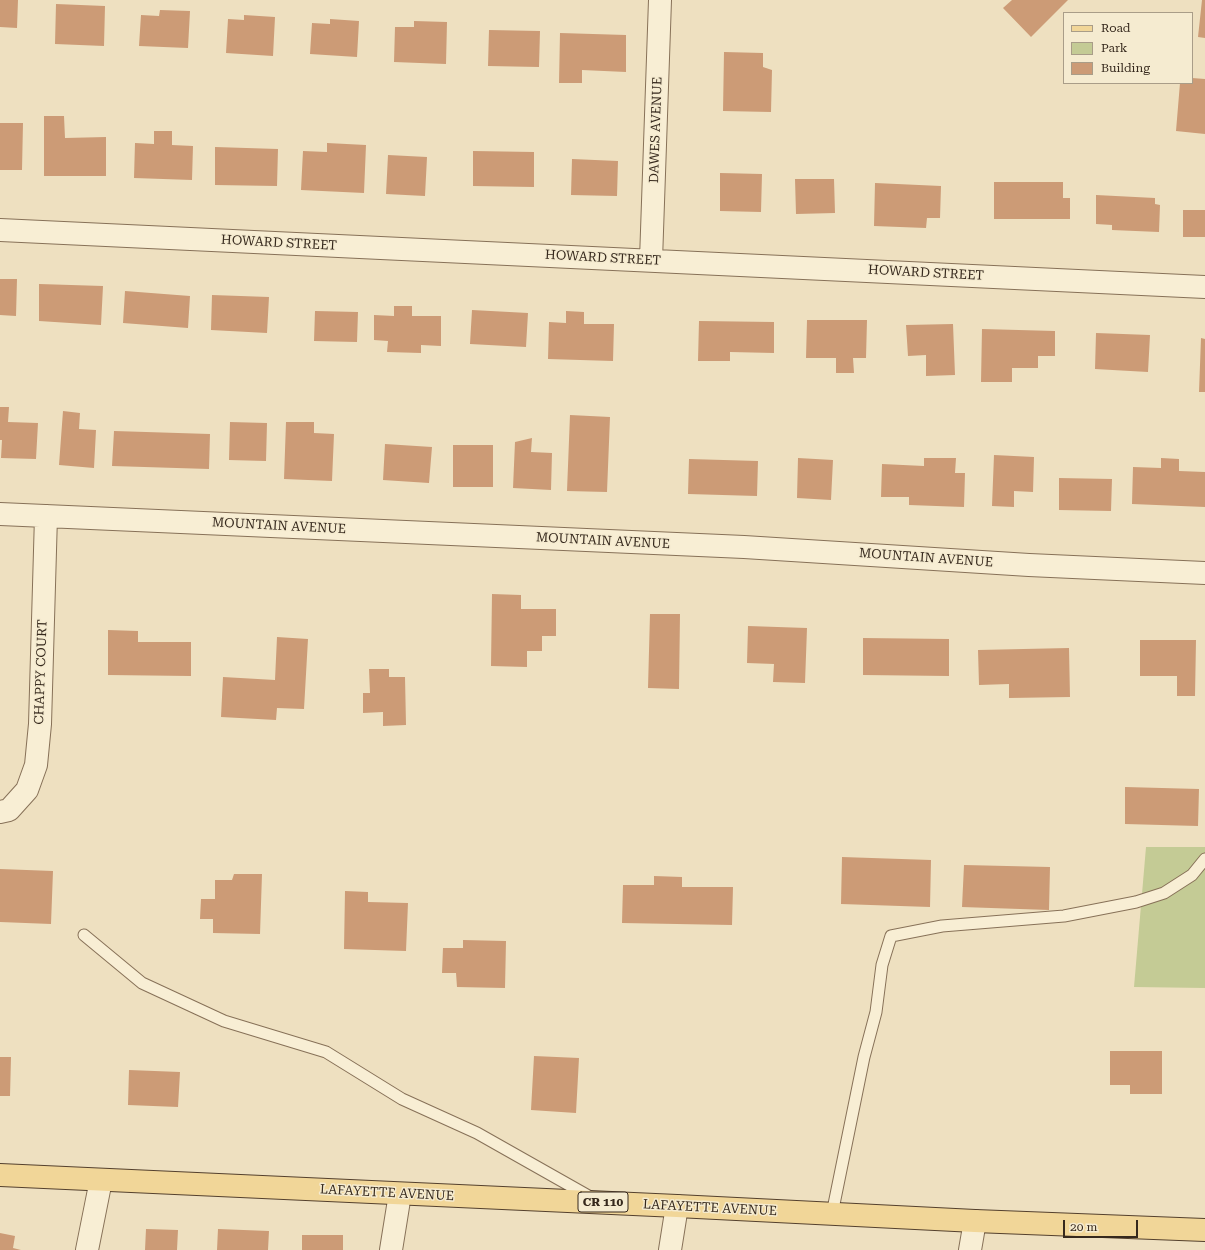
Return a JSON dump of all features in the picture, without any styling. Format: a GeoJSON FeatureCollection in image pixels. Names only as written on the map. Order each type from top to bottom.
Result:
{"type":"FeatureCollection","features":[{"type":"Feature","properties":{"kind":"main road","name":"LAFAYETTE AVENUE"},"geometry":{"type":"LineString","coordinates":[[0,1175],[600,1202],[975,1221],[1205,1230]]}},
{"type":"Feature","properties":{"kind":"street","name":"DAWES AVENUE"},"geometry":{"type":"LineString","coordinates":[[651,260],[660,0]]}},
{"type":"Feature","properties":{"kind":"street","name":"HOWARD STREET"},"geometry":{"type":"LineString","coordinates":[[0,230],[1205,287]]}},
{"type":"Feature","properties":{"kind":"street","name":"MOUNTAIN AVENUE"},"geometry":{"type":"LineString","coordinates":[[0,514],[744,547],[1029,565],[1205,573]]}},
{"type":"Feature","properties":{"kind":"street","name":"CHAPPY COURT"},"geometry":{"type":"LineString","coordinates":[[0,812],[9,810],[27,790],[36,765],[40,724],[46,516]]}},
{"type":"Feature","properties":{"kind":"street"},"geometry":{"type":"LineString","coordinates":[[87,1250],[101,1180]]}},
{"type":"Feature","properties":{"kind":"street"},"geometry":{"type":"LineString","coordinates":[[391,1250],[400,1194]]}},
{"type":"Feature","properties":{"kind":"street"},"geometry":{"type":"LineString","coordinates":[[670,1250],[677,1206]]}},
{"type":"Feature","properties":{"kind":"street"},"geometry":{"type":"LineString","coordinates":[[970,1250],[975,1221]]}},
{"type":"Feature","properties":{"kind":"lane"},"geometry":{"type":"LineString","coordinates":[[832,1214],[864,1057],[876,1012],[882,965],[891,936],[942,926],[1064,916],[1136,902],[1164,893],[1192,875],[1205,859]]}},
{"type":"Feature","properties":{"kind":"lane"},"geometry":{"type":"LineString","coordinates":[[84,935],[142,983],[224,1021],[326,1052],[402,1099],[477,1133],[600,1202]]}},
{"type":"Feature","properties":{"kind":"green space"},"geometry":{"type":"Polygon","coordinates":[[[1146,847],[1205,847],[1205,988],[1134,987],[1146,847]]]}},
{"type":"Feature","properties":{"kind":"building"},"geometry":{"type":"Polygon","coordinates":[[[0,0],[18,0],[17,28],[0,27],[0,0]]]}},
{"type":"Feature","properties":{"kind":"building"},"geometry":{"type":"Polygon","coordinates":[[[1012,0],[1068,0],[1031,37],[1003,8],[1012,0]]]}},
{"type":"Feature","properties":{"kind":"building"},"geometry":{"type":"Polygon","coordinates":[[[1202,0],[1205,0],[1205,38],[1198,37],[1202,0]]]}},
{"type":"Feature","properties":{"kind":"building"},"geometry":{"type":"Polygon","coordinates":[[[56,4],[105,6],[104,46],[55,44],[56,4]]]}},
{"type":"Feature","properties":{"kind":"building"},"geometry":{"type":"Polygon","coordinates":[[[160,10],[190,11],[188,48],[139,46],[141,15],[159,16],[160,10]]]}},
{"type":"Feature","properties":{"kind":"building"},"geometry":{"type":"Polygon","coordinates":[[[244,15],[275,17],[273,56],[226,53],[228,19],[244,20],[244,15]]]}},
{"type":"Feature","properties":{"kind":"building"},"geometry":{"type":"Polygon","coordinates":[[[330,19],[359,21],[357,57],[310,54],[312,23],[330,24],[330,19]]]}},
{"type":"Feature","properties":{"kind":"building"},"geometry":{"type":"Polygon","coordinates":[[[414,21],[447,22],[446,64],[394,62],[395,27],[414,27],[414,21]]]}},
{"type":"Feature","properties":{"kind":"building"},"geometry":{"type":"Polygon","coordinates":[[[489,30],[540,31],[539,67],[488,66],[489,30]]]}},
{"type":"Feature","properties":{"kind":"building"},"geometry":{"type":"Polygon","coordinates":[[[560,33],[626,35],[626,72],[582,70],[582,83],[559,83],[560,33]]]}},
{"type":"Feature","properties":{"kind":"building"},"geometry":{"type":"Polygon","coordinates":[[[724,52],[763,53],[763,67],[772,70],[771,112],[723,111],[724,52]]]}},
{"type":"Feature","properties":{"kind":"building"},"geometry":{"type":"Polygon","coordinates":[[[1193,78],[1205,79],[1205,134],[1176,131],[1180,84],[1193,84],[1193,78]]]}},
{"type":"Feature","properties":{"kind":"building"},"geometry":{"type":"Polygon","coordinates":[[[44,116],[64,116],[65,138],[106,137],[106,176],[44,176],[44,116]]]}},
{"type":"Feature","properties":{"kind":"building"},"geometry":{"type":"Polygon","coordinates":[[[0,123],[23,123],[22,170],[0,170],[0,123]]]}},
{"type":"Feature","properties":{"kind":"building"},"geometry":{"type":"Polygon","coordinates":[[[154,131],[172,131],[172,145],[193,146],[192,180],[134,178],[135,143],[154,144],[154,131]]]}},
{"type":"Feature","properties":{"kind":"building"},"geometry":{"type":"Polygon","coordinates":[[[327,143],[366,145],[364,193],[301,190],[303,151],[327,152],[327,143]]]}},
{"type":"Feature","properties":{"kind":"building"},"geometry":{"type":"Polygon","coordinates":[[[215,147],[278,149],[277,186],[215,185],[215,147]]]}},
{"type":"Feature","properties":{"kind":"building"},"geometry":{"type":"Polygon","coordinates":[[[473,151],[534,152],[534,187],[473,186],[473,151]]]}},
{"type":"Feature","properties":{"kind":"building"},"geometry":{"type":"Polygon","coordinates":[[[388,155],[427,157],[425,196],[386,194],[388,155]]]}},
{"type":"Feature","properties":{"kind":"building"},"geometry":{"type":"Polygon","coordinates":[[[572,159],[618,161],[617,196],[571,195],[572,159]]]}},
{"type":"Feature","properties":{"kind":"building"},"geometry":{"type":"Polygon","coordinates":[[[720,173],[762,174],[761,212],[720,211],[720,173]]]}},
{"type":"Feature","properties":{"kind":"building"},"geometry":{"type":"Polygon","coordinates":[[[795,179],[834,179],[835,213],[796,214],[795,179]]]}},
{"type":"Feature","properties":{"kind":"building"},"geometry":{"type":"Polygon","coordinates":[[[994,182],[1063,182],[1063,198],[1070,198],[1070,219],[994,219],[994,182]]]}},
{"type":"Feature","properties":{"kind":"building"},"geometry":{"type":"Polygon","coordinates":[[[875,183],[941,186],[940,218],[927,218],[926,228],[874,226],[875,183]]]}},
{"type":"Feature","properties":{"kind":"building"},"geometry":{"type":"Polygon","coordinates":[[[1096,195],[1155,198],[1155,204],[1160,205],[1159,232],[1112,230],[1112,225],[1096,224],[1096,195]]]}},
{"type":"Feature","properties":{"kind":"building"},"geometry":{"type":"Polygon","coordinates":[[[1183,210],[1205,210],[1205,237],[1183,237],[1183,210]]]}},
{"type":"Feature","properties":{"kind":"building"},"geometry":{"type":"Polygon","coordinates":[[[0,279],[17,279],[16,316],[0,315],[0,279]]]}},
{"type":"Feature","properties":{"kind":"building"},"geometry":{"type":"Polygon","coordinates":[[[39,284],[103,286],[101,325],[39,321],[39,284]]]}},
{"type":"Feature","properties":{"kind":"building"},"geometry":{"type":"Polygon","coordinates":[[[125,291],[190,296],[188,328],[123,323],[125,291]]]}},
{"type":"Feature","properties":{"kind":"building"},"geometry":{"type":"Polygon","coordinates":[[[212,295],[269,297],[267,333],[211,330],[212,295]]]}},
{"type":"Feature","properties":{"kind":"building"},"geometry":{"type":"Polygon","coordinates":[[[394,306],[412,306],[412,316],[441,316],[441,346],[421,345],[421,353],[387,352],[388,341],[374,340],[374,315],[394,316],[394,306]]]}},
{"type":"Feature","properties":{"kind":"building"},"geometry":{"type":"Polygon","coordinates":[[[472,310],[528,313],[526,347],[470,344],[472,310]]]}},
{"type":"Feature","properties":{"kind":"building"},"geometry":{"type":"Polygon","coordinates":[[[315,311],[358,312],[357,342],[314,341],[315,311]]]}},
{"type":"Feature","properties":{"kind":"building"},"geometry":{"type":"Polygon","coordinates":[[[566,311],[584,312],[584,324],[614,324],[613,361],[548,359],[549,322],[566,323],[566,311]]]}},
{"type":"Feature","properties":{"kind":"building"},"geometry":{"type":"Polygon","coordinates":[[[807,320],[867,320],[866,358],[853,358],[854,373],[836,373],[836,358],[806,358],[807,320]]]}},
{"type":"Feature","properties":{"kind":"building"},"geometry":{"type":"Polygon","coordinates":[[[699,321],[774,322],[774,353],[730,352],[730,361],[698,361],[699,321]]]}},
{"type":"Feature","properties":{"kind":"building"},"geometry":{"type":"Polygon","coordinates":[[[953,324],[955,375],[926,376],[926,355],[908,356],[906,325],[953,324]]]}},
{"type":"Feature","properties":{"kind":"building"},"geometry":{"type":"Polygon","coordinates":[[[982,329],[1055,331],[1055,356],[1038,356],[1038,368],[1012,368],[1012,382],[981,382],[982,329]]]}},
{"type":"Feature","properties":{"kind":"building"},"geometry":{"type":"Polygon","coordinates":[[[1096,333],[1150,335],[1148,372],[1095,369],[1096,333]]]}},
{"type":"Feature","properties":{"kind":"building"},"geometry":{"type":"Polygon","coordinates":[[[1201,338],[1205,339],[1205,392],[1199,392],[1201,338]]]}},
{"type":"Feature","properties":{"kind":"building"},"geometry":{"type":"Polygon","coordinates":[[[0,407],[9,407],[8,422],[38,423],[36,459],[1,458],[2,440],[0,440],[0,407]]]}},
{"type":"Feature","properties":{"kind":"building"},"geometry":{"type":"Polygon","coordinates":[[[63,411],[80,413],[79,429],[96,430],[94,468],[59,465],[63,411]]]}},
{"type":"Feature","properties":{"kind":"building"},"geometry":{"type":"Polygon","coordinates":[[[570,415],[610,417],[607,492],[567,491],[570,415]]]}},
{"type":"Feature","properties":{"kind":"building"},"geometry":{"type":"Polygon","coordinates":[[[230,422],[267,423],[266,461],[229,460],[230,422]]]}},
{"type":"Feature","properties":{"kind":"building"},"geometry":{"type":"Polygon","coordinates":[[[286,422],[314,422],[314,433],[334,434],[332,481],[284,479],[286,422]]]}},
{"type":"Feature","properties":{"kind":"building"},"geometry":{"type":"Polygon","coordinates":[[[114,431],[210,434],[209,469],[112,466],[114,431]]]}},
{"type":"Feature","properties":{"kind":"building"},"geometry":{"type":"Polygon","coordinates":[[[532,438],[531,452],[552,453],[551,490],[513,488],[515,442],[532,438]]]}},
{"type":"Feature","properties":{"kind":"building"},"geometry":{"type":"Polygon","coordinates":[[[385,444],[432,447],[429,483],[383,480],[385,444]]]}},
{"type":"Feature","properties":{"kind":"building"},"geometry":{"type":"Polygon","coordinates":[[[453,445],[493,445],[493,487],[453,487],[453,445]]]}},
{"type":"Feature","properties":{"kind":"building"},"geometry":{"type":"Polygon","coordinates":[[[994,455],[1034,457],[1033,492],[1014,491],[1014,507],[992,506],[994,455]]]}},
{"type":"Feature","properties":{"kind":"building"},"geometry":{"type":"Polygon","coordinates":[[[798,458],[833,460],[831,500],[797,498],[798,458]]]}},
{"type":"Feature","properties":{"kind":"building"},"geometry":{"type":"Polygon","coordinates":[[[924,458],[956,458],[955,473],[965,473],[964,507],[909,505],[909,497],[881,497],[882,464],[924,466],[924,458]]]}},
{"type":"Feature","properties":{"kind":"building"},"geometry":{"type":"Polygon","coordinates":[[[1161,458],[1179,459],[1179,471],[1205,472],[1205,507],[1132,504],[1133,467],[1161,468],[1161,458]]]}},
{"type":"Feature","properties":{"kind":"building"},"geometry":{"type":"Polygon","coordinates":[[[689,459],[758,461],[757,496],[688,494],[689,459]]]}},
{"type":"Feature","properties":{"kind":"building"},"geometry":{"type":"Polygon","coordinates":[[[1059,478],[1112,479],[1111,511],[1059,510],[1059,478]]]}},
{"type":"Feature","properties":{"kind":"building"},"geometry":{"type":"Polygon","coordinates":[[[492,594],[521,595],[521,609],[556,609],[556,636],[542,636],[542,651],[527,651],[527,667],[491,666],[492,594]]]}},
{"type":"Feature","properties":{"kind":"building"},"geometry":{"type":"Polygon","coordinates":[[[650,614],[680,614],[679,689],[648,688],[650,614]]]}},
{"type":"Feature","properties":{"kind":"building"},"geometry":{"type":"Polygon","coordinates":[[[748,626],[807,628],[805,683],[773,682],[774,664],[747,663],[748,626]]]}},
{"type":"Feature","properties":{"kind":"building"},"geometry":{"type":"Polygon","coordinates":[[[108,630],[138,631],[138,642],[191,642],[191,676],[108,675],[108,630]]]}},
{"type":"Feature","properties":{"kind":"building"},"geometry":{"type":"Polygon","coordinates":[[[277,637],[308,639],[304,709],[277,708],[276,720],[221,717],[223,677],[275,680],[277,637]]]}},
{"type":"Feature","properties":{"kind":"building"},"geometry":{"type":"Polygon","coordinates":[[[863,638],[949,639],[949,676],[863,675],[863,638]]]}},
{"type":"Feature","properties":{"kind":"building"},"geometry":{"type":"Polygon","coordinates":[[[1140,640],[1196,640],[1195,696],[1177,696],[1177,676],[1140,676],[1140,640]]]}},
{"type":"Feature","properties":{"kind":"building"},"geometry":{"type":"Polygon","coordinates":[[[1069,648],[1070,697],[1009,698],[1009,684],[979,685],[978,650],[1069,648]]]}},
{"type":"Feature","properties":{"kind":"building"},"geometry":{"type":"Polygon","coordinates":[[[369,669],[389,669],[389,677],[405,677],[406,725],[383,726],[383,712],[363,713],[363,693],[370,693],[369,669]]]}},
{"type":"Feature","properties":{"kind":"building"},"geometry":{"type":"Polygon","coordinates":[[[1125,787],[1199,789],[1198,826],[1125,824],[1125,787]]]}},
{"type":"Feature","properties":{"kind":"building"},"geometry":{"type":"Polygon","coordinates":[[[842,857],[931,860],[930,907],[841,904],[842,857]]]}},
{"type":"Feature","properties":{"kind":"building"},"geometry":{"type":"Polygon","coordinates":[[[964,865],[1050,867],[1049,910],[962,907],[964,865]]]}},
{"type":"Feature","properties":{"kind":"building"},"geometry":{"type":"Polygon","coordinates":[[[0,869],[53,871],[51,924],[0,922],[0,869]]]}},
{"type":"Feature","properties":{"kind":"building"},"geometry":{"type":"Polygon","coordinates":[[[234,874],[262,874],[260,934],[213,933],[213,919],[200,919],[201,899],[215,899],[215,880],[232,880],[234,874]]]}},
{"type":"Feature","properties":{"kind":"building"},"geometry":{"type":"Polygon","coordinates":[[[654,876],[682,877],[682,887],[733,887],[732,925],[622,923],[623,885],[654,885],[654,876]]]}},
{"type":"Feature","properties":{"kind":"building"},"geometry":{"type":"Polygon","coordinates":[[[345,891],[368,892],[368,902],[408,903],[406,951],[344,949],[345,891]]]}},
{"type":"Feature","properties":{"kind":"building"},"geometry":{"type":"Polygon","coordinates":[[[463,940],[506,941],[505,988],[457,987],[456,973],[442,973],[443,948],[463,948],[463,940]]]}},
{"type":"Feature","properties":{"kind":"building"},"geometry":{"type":"Polygon","coordinates":[[[1110,1051],[1162,1051],[1162,1094],[1130,1094],[1130,1085],[1110,1085],[1110,1051]]]}},
{"type":"Feature","properties":{"kind":"building"},"geometry":{"type":"Polygon","coordinates":[[[534,1056],[579,1058],[576,1113],[531,1110],[534,1056]]]}},
{"type":"Feature","properties":{"kind":"building"},"geometry":{"type":"Polygon","coordinates":[[[0,1057],[11,1057],[10,1096],[0,1096],[0,1057]]]}},
{"type":"Feature","properties":{"kind":"building"},"geometry":{"type":"Polygon","coordinates":[[[129,1070],[180,1072],[178,1107],[128,1105],[129,1070]]]}},
{"type":"Feature","properties":{"kind":"building"},"geometry":{"type":"Polygon","coordinates":[[[146,1229],[178,1230],[177,1250],[145,1250],[146,1229]]]}},
{"type":"Feature","properties":{"kind":"building"},"geometry":{"type":"Polygon","coordinates":[[[218,1229],[269,1231],[268,1250],[217,1250],[218,1229]]]}},
{"type":"Feature","properties":{"kind":"building"},"geometry":{"type":"Polygon","coordinates":[[[0,1233],[15,1236],[13,1248],[21,1250],[0,1250],[0,1233]]]}},
{"type":"Feature","properties":{"kind":"building"},"geometry":{"type":"Polygon","coordinates":[[[302,1235],[343,1235],[343,1250],[302,1250],[302,1235]]]}}]}
